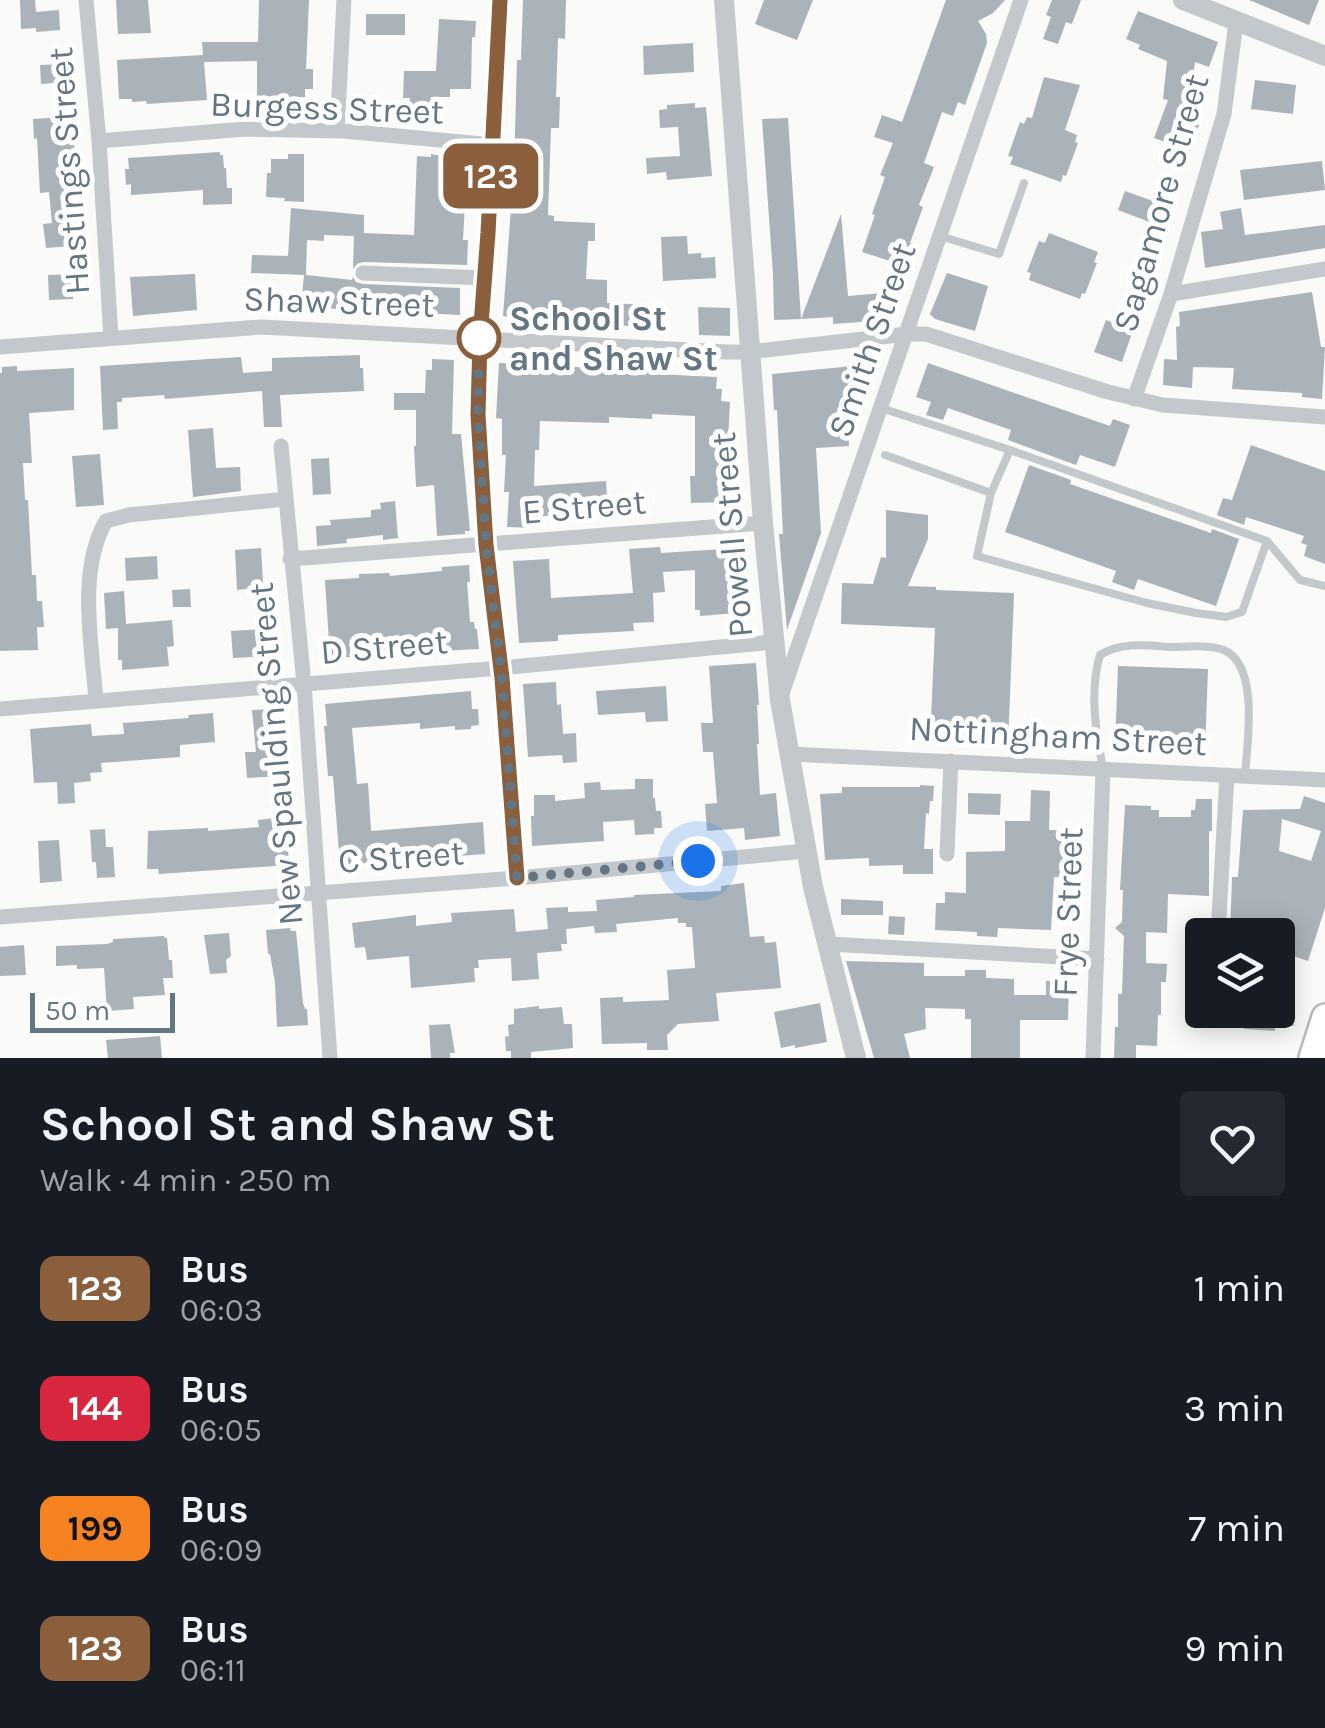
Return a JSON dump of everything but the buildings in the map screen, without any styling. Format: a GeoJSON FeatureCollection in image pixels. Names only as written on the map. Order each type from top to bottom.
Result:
{"type":"FeatureCollection","features":[{"type":"Feature","properties":{"kind":"main road"},"geometry":{"type":"LineString","coordinates":[[1312,1058],[1325,1020]]}},
{"type":"Feature","properties":{"kind":"street","name":"Hastings Street"},"geometry":{"type":"LineString","coordinates":[[86,0],[111,338]]}},
{"type":"Feature","properties":{"kind":"street"},"geometry":{"type":"LineString","coordinates":[[338,132],[344,0]]}},
{"type":"Feature","properties":{"kind":"street"},"geometry":{"type":"LineString","coordinates":[[500,0],[478,415],[517,878]]}},
{"type":"Feature","properties":{"kind":"street","name":"Powell Street"},"geometry":{"type":"LineString","coordinates":[[724,0],[749,352],[780,700],[806,851],[856,1058]]}},
{"type":"Feature","properties":{"kind":"street","name":"Smith Street"},"geometry":{"type":"LineString","coordinates":[[780,700],[1021,0]]}},
{"type":"Feature","properties":{"kind":"street"},"geometry":{"type":"LineString","coordinates":[[1197,2],[1236,22],[1325,56]]}},
{"type":"Feature","properties":{"kind":"street","name":"Sagamore Street"},"geometry":{"type":"LineString","coordinates":[[1134,399],[1171,294],[1224,114],[1236,22]]}},
{"type":"Feature","properties":{"kind":"street","name":"Burgess Street"},"geometry":{"type":"LineString","coordinates":[[99,141],[246,128],[493,144]]}},
{"type":"Feature","properties":{"kind":"street"},"geometry":{"type":"LineString","coordinates":[[1171,294],[1325,269]]}},
{"type":"Feature","properties":{"kind":"street"},"geometry":{"type":"LineString","coordinates":[[363,273],[484,278]]}},
{"type":"Feature","properties":{"kind":"street","name":"Shaw Street"},"geometry":{"type":"LineString","coordinates":[[0,347],[261,326],[749,352],[906,334],[942,338],[1134,399],[1192,409],[1325,417]]}},
{"type":"Feature","properties":{"kind":"street","name":"New Spaulding Street"},"geometry":{"type":"LineString","coordinates":[[282,446],[304,684],[330,1058]]}},
{"type":"Feature","properties":{"kind":"street"},"geometry":{"type":"LineString","coordinates":[[96,701],[89,611],[92,556],[106,521],[129,514],[286,499]]}},
{"type":"Feature","properties":{"kind":"street","name":"E Street"},"geometry":{"type":"LineString","coordinates":[[290,560],[763,523]]}},
{"type":"Feature","properties":{"kind":"street","name":"D Street"},"geometry":{"type":"LineString","coordinates":[[0,709],[773,642]]}},
{"type":"Feature","properties":{"kind":"street","name":"Nottingham Street"},"geometry":{"type":"LineString","coordinates":[[788,754],[1325,780]]}},
{"type":"Feature","properties":{"kind":"street"},"geometry":{"type":"LineString","coordinates":[[946,854],[950,761]]}},
{"type":"Feature","properties":{"kind":"street","name":"Frye Street"},"geometry":{"type":"LineString","coordinates":[[1093,1058],[1103,768]]}},
{"type":"Feature","properties":{"kind":"street"},"geometry":{"type":"LineString","coordinates":[[1219,917],[1227,775]]}},
{"type":"Feature","properties":{"kind":"street","name":"C Street"},"geometry":{"type":"LineString","coordinates":[[0,917],[517,878],[806,851]]}},
{"type":"Feature","properties":{"kind":"street"},"geometry":{"type":"LineString","coordinates":[[828,944],[1096,960]]}},
{"type":"Feature","properties":{"kind":"lane"},"geometry":{"type":"LineString","coordinates":[[940,236],[999,254],[1024,183]]}},
{"type":"Feature","properties":{"kind":"lane"},"geometry":{"type":"LineString","coordinates":[[881,408],[1267,541],[1300,580],[1325,586]]}},
{"type":"Feature","properties":{"kind":"lane"},"geometry":{"type":"LineString","coordinates":[[1010,450],[991,493],[977,556],[1147,603],[1226,618],[1242,612],[1267,541]]}},
{"type":"Feature","properties":{"kind":"lane"},"geometry":{"type":"LineString","coordinates":[[884,455],[991,493]]}},
{"type":"Feature","properties":{"kind":"lane"},"geometry":{"type":"LineString","coordinates":[[1103,768],[1094,725],[1100,656],[1110,649],[1133,645],[1222,649],[1243,669],[1248,686],[1245,776]]}},
{"type":"Feature","properties":{"kind":"bus line","name":"123"},"geometry":{"type":"LineString","coordinates":[[500,0],[478,415],[517,878]]}},
{"type":"Feature","properties":{"kind":"place","name":"School St and Shaw St"},"geometry":{"type":"Point","coordinates":[479,338]}},
{"type":"Feature","properties":{"kind":"route"},"geometry":{"type":"LineString","coordinates":[[479,338],[478,415],[486,545],[502,678],[517,878],[698,861]]}}]}
